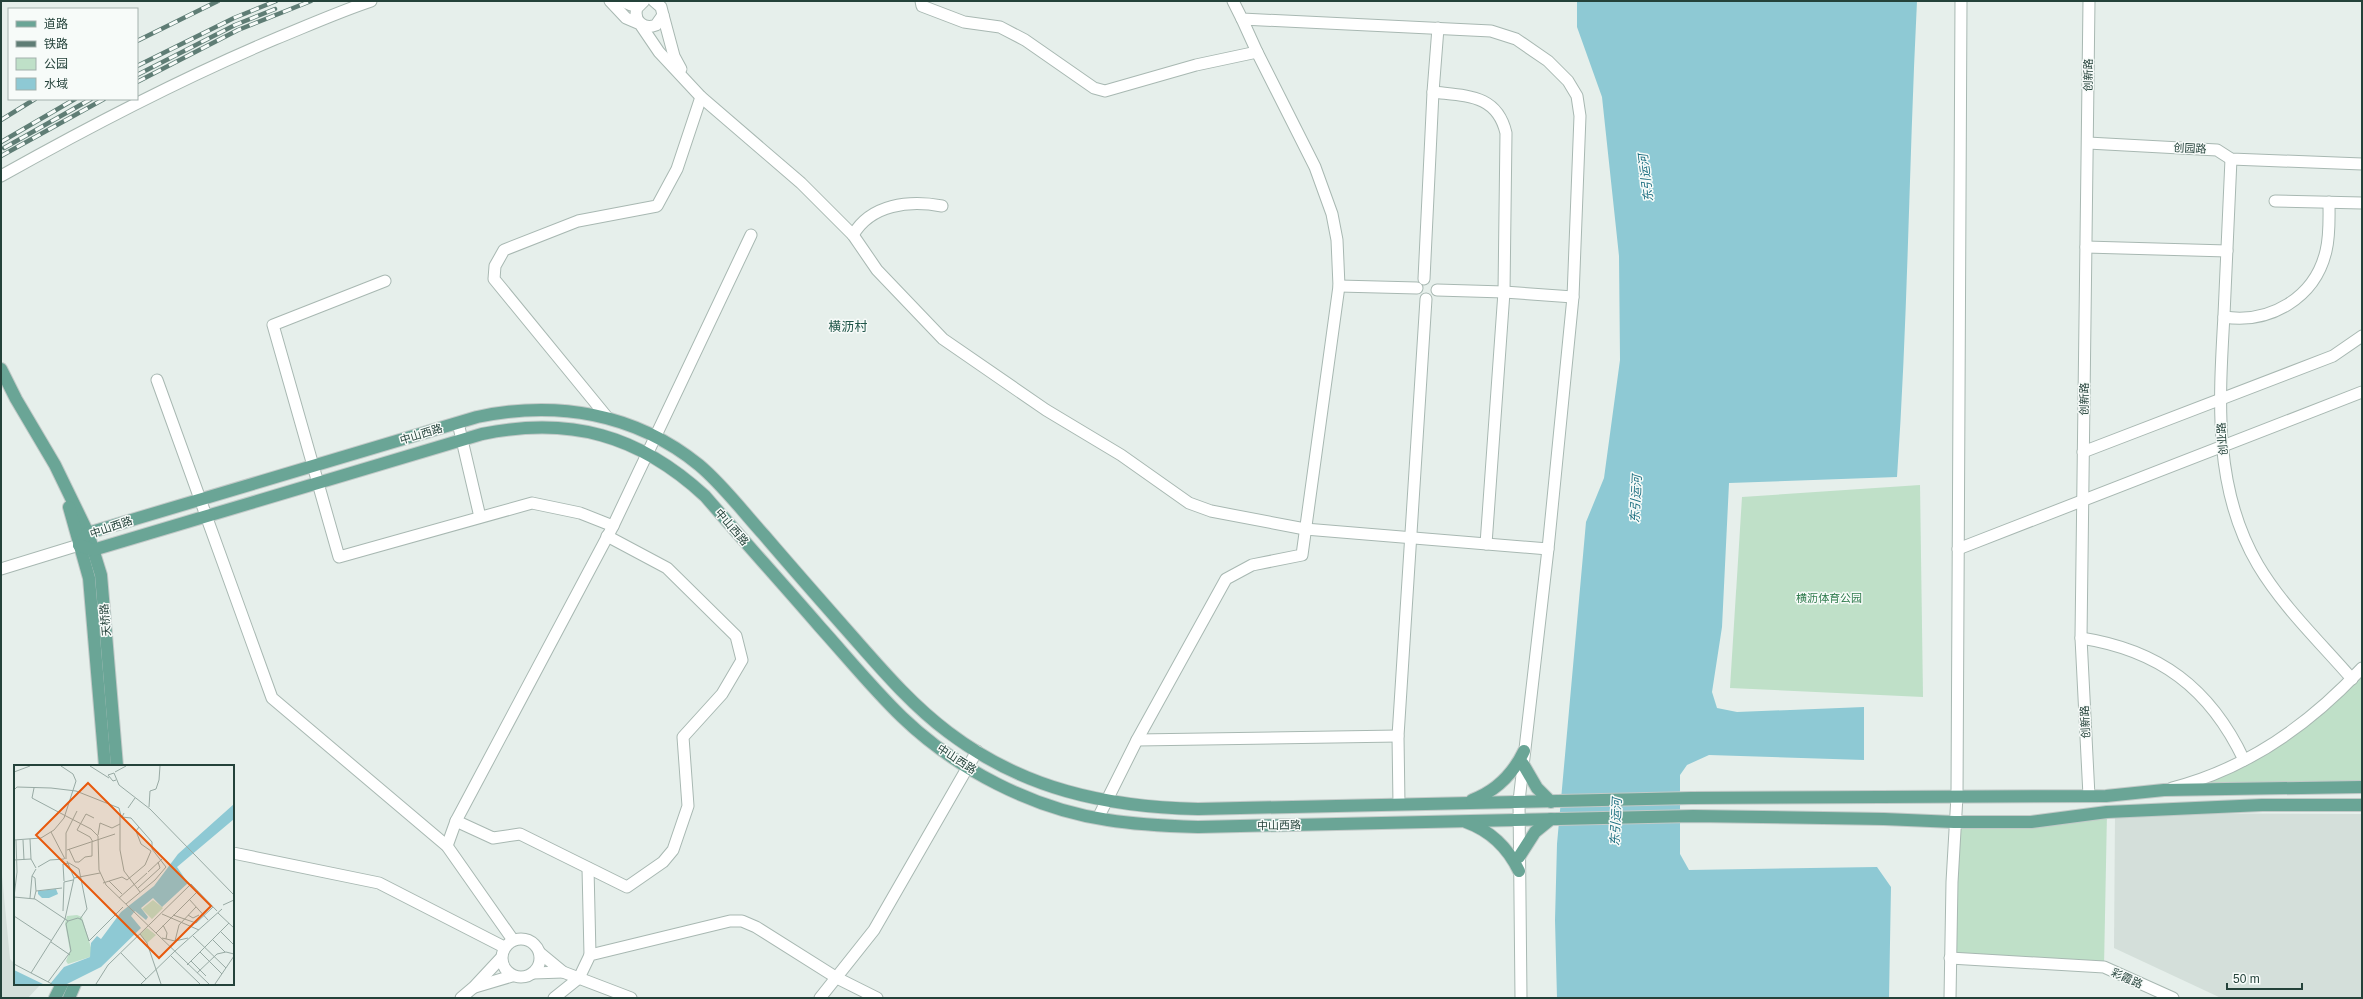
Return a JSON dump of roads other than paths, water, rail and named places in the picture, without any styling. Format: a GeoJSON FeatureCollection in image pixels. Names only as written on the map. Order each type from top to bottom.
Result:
{"type":"FeatureCollection","features":[{"type":"Feature","properties":{"kind":"main road","name":"天桥路"},"geometry":{"type":"LineString","coordinates":[[1,369],[63,480],[88,533],[101,575],[117,765]]}},
{"type":"Feature","properties":{"kind":"main road","name":"中山西路"},"geometry":{"type":"LineString","coordinates":[[2362,787],[2164,790],[2089,796],[1691,798],[1198,809],[1153,808],[1106,802],[1067,792],[1025,777],[977,751],[949,733],[915,705],[884,673],[718,483],[688,457],[655,436],[607,417],[581,411],[529,409],[503,411],[458,422],[88,533],[79,545],[93,550],[462,440],[506,429],[554,426],[602,434],[647,452],[668,464],[705,496],[871,685],[903,718],[938,747],[968,767],[1018,793],[1061,809],[1098,818],[1152,826],[1198,827],[1693,816],[1884,819],[1954,822],[2031,822],[2107,812],[2262,805],[2362,804]]}},
{"type":"Feature","properties":{"kind":"main road","name":"天桥路"},"geometry":{"type":"LineString","coordinates":[[63,480],[79,545],[89,578],[105,765]]}},
{"type":"Feature","properties":{"kind":"main road"},"geometry":{"type":"LineString","coordinates":[[1463,803],[1483,796],[1500,784],[1514,769],[1524,751]]}},
{"type":"Feature","properties":{"kind":"main road"},"geometry":{"type":"LineString","coordinates":[[1523,764],[1535,784],[1551,802]]}},
{"type":"Feature","properties":{"kind":"main road"},"geometry":{"type":"LineString","coordinates":[[1519,857],[1535,832],[1551,819]]}},
{"type":"Feature","properties":{"kind":"main road"},"geometry":{"type":"LineString","coordinates":[[1463,820],[1481,828],[1497,840],[1510,854],[1519,871]]}},
{"type":"Feature","properties":{"kind":"main road"},"geometry":{"type":"LineString","coordinates":[[55,998],[62,985]]}},
{"type":"Feature","properties":{"kind":"main road"},"geometry":{"type":"LineString","coordinates":[[69,998],[75,985]]}},
{"type":"Feature","properties":{"kind":"street"},"geometry":{"type":"LineString","coordinates":[[1,176],[135,102],[240,54],[347,9],[371,1]]}},
{"type":"Feature","properties":{"kind":"street"},"geometry":{"type":"LineString","coordinates":[[610,1],[626,18],[648,27],[656,25],[662,15]]}},
{"type":"Feature","properties":{"kind":"street"},"geometry":{"type":"LineString","coordinates":[[622,1],[630,5],[641,2]]}},
{"type":"Feature","properties":{"kind":"street"},"geometry":{"type":"LineString","coordinates":[[922,1],[922,6],[964,22],[1000,27],[1025,40],[1094,88],[1105,91],[1196,65],[1257,52]]}},
{"type":"Feature","properties":{"kind":"street"},"geometry":{"type":"LineString","coordinates":[[1098,818],[1137,740],[1226,579],[1252,565],[1302,555],[1339,286],[1337,240],[1324,189],[1315,168],[1233,1]]}},
{"type":"Feature","properties":{"kind":"street"},"geometry":{"type":"LineString","coordinates":[[1950,998],[1954,822],[1957,796],[1962,1]]}},
{"type":"Feature","properties":{"kind":"street","name":"创新路"},"geometry":{"type":"LineString","coordinates":[[2089,1],[2081,638],[2089,796]]}},
{"type":"Feature","properties":{"kind":"street"},"geometry":{"type":"LineString","coordinates":[[641,2],[635,12],[640,24],[659,52],[686,78],[701,97],[801,184],[853,235],[877,270],[943,339],[1046,410],[1122,455],[1173,494],[1189,503],[1211,511],[1305,529],[1548,549]]}},
{"type":"Feature","properties":{"kind":"street"},"geometry":{"type":"LineString","coordinates":[[658,2],[674,56],[686,78]]}},
{"type":"Feature","properties":{"kind":"street"},"geometry":{"type":"LineString","coordinates":[[1242,19],[1491,31],[1516,39],[1548,61],[1568,81],[1577,96],[1580,116],[1573,297],[1548,549],[1519,801],[1521,998]]}},
{"type":"Feature","properties":{"kind":"street"},"geometry":{"type":"LineString","coordinates":[[1339,286],[1421,283],[1432,280],[1437,290],[1434,297],[1426,299],[1419,295],[1421,283],[1438,28]]}},
{"type":"Feature","properties":{"kind":"street"},"geometry":{"type":"LineString","coordinates":[[1433,92],[1480,99],[1491,106],[1502,121],[1506,139],[1504,292],[1486,544]]}},
{"type":"Feature","properties":{"kind":"street"},"geometry":{"type":"LineString","coordinates":[[607,417],[494,279],[495,266],[504,250],[578,220],[656,206],[677,169],[701,97]]}},
{"type":"Feature","properties":{"kind":"street","name":"创园路"},"geometry":{"type":"LineString","coordinates":[[2088,143],[2217,150],[2232,159],[2362,164]]}},
{"type":"Feature","properties":{"kind":"street","name":"创业路"},"geometry":{"type":"LineString","coordinates":[[2232,159],[2220,400],[2222,447],[2227,485],[2235,515],[2258,565],[2280,597],[2352,679]]}},
{"type":"Feature","properties":{"kind":"street"},"geometry":{"type":"LineString","coordinates":[[2275,201],[2362,203]]}},
{"type":"Feature","properties":{"kind":"street"},"geometry":{"type":"LineString","coordinates":[[2224,318],[2248,318],[2272,313],[2291,303],[2307,289],[2320,270],[2327,249],[2329,202]]}},
{"type":"Feature","properties":{"kind":"street"},"geometry":{"type":"LineString","coordinates":[[853,235],[858,227],[870,215],[882,210],[918,203],[942,206]]}},
{"type":"Feature","properties":{"kind":"street"},"geometry":{"type":"LineString","coordinates":[[447,846],[456,821],[613,526],[751,235]]}},
{"type":"Feature","properties":{"kind":"street"},"geometry":{"type":"LineString","coordinates":[[2086,247],[2227,251]]}},
{"type":"Feature","properties":{"kind":"street"},"geometry":{"type":"LineString","coordinates":[[385,281],[272,325],[339,557],[532,503],[580,513],[613,526]]}},
{"type":"Feature","properties":{"kind":"street"},"geometry":{"type":"LineString","coordinates":[[1437,290],[1504,292],[1573,297]]}},
{"type":"Feature","properties":{"kind":"street"},"geometry":{"type":"LineString","coordinates":[[1399,804],[1398,736],[1409,538],[1426,299]]}},
{"type":"Feature","properties":{"kind":"street"},"geometry":{"type":"LineString","coordinates":[[2083,452],[2333,356],[2351,346],[2362,336]]}},
{"type":"Feature","properties":{"kind":"street"},"geometry":{"type":"LineString","coordinates":[[157,380],[272,698],[447,846],[506,948],[504,968],[512,976]]}},
{"type":"Feature","properties":{"kind":"street"},"geometry":{"type":"LineString","coordinates":[[1958,549],[2362,392]]}},
{"type":"Feature","properties":{"kind":"street"},"geometry":{"type":"LineString","coordinates":[[458,422],[480,517]]}},
{"type":"Feature","properties":{"kind":"street"},"geometry":{"type":"LineString","coordinates":[[456,821],[493,838],[520,834],[627,887],[663,862],[673,850],[688,806],[683,737],[722,694],[742,660],[736,636],[667,568],[607,536]]}},
{"type":"Feature","properties":{"kind":"street"},"geometry":{"type":"LineString","coordinates":[[1,569],[79,545]]}},
{"type":"Feature","properties":{"kind":"street"},"geometry":{"type":"LineString","coordinates":[[2081,638],[2127,648],[2149,657],[2183,679],[2206,700],[2221,718],[2244,760]]}},
{"type":"Feature","properties":{"kind":"street"},"geometry":{"type":"LineString","coordinates":[[2164,790],[2201,779],[2244,760],[2299,725],[2352,679],[2362,668]]}},
{"type":"Feature","properties":{"kind":"street"},"geometry":{"type":"LineString","coordinates":[[1137,740],[1398,736]]}},
{"type":"Feature","properties":{"kind":"street"},"geometry":{"type":"LineString","coordinates":[[820,998],[874,930],[977,751]]}},
{"type":"Feature","properties":{"kind":"street"},"geometry":{"type":"LineString","coordinates":[[234,853],[379,883],[506,948]]}},
{"type":"Feature","properties":{"kind":"street"},"geometry":{"type":"LineString","coordinates":[[554,998],[579,978],[590,955],[588,868]]}},
{"type":"Feature","properties":{"kind":"street"},"geometry":{"type":"LineString","coordinates":[[590,955],[724,921],[736,921],[756,927],[837,978],[877,998]]}},
{"type":"Feature","properties":{"kind":"street"},"geometry":{"type":"LineString","coordinates":[[461,998],[474,987],[506,948],[529,940],[538,948],[540,953],[540,964],[533,973]]}},
{"type":"Feature","properties":{"kind":"street"},"geometry":{"type":"LineString","coordinates":[[540,953],[563,972],[631,998]]}},
{"type":"Feature","properties":{"kind":"street","name":"彩霞路"},"geometry":{"type":"LineString","coordinates":[[1950,958],[2104,967],[2172,998]]}},
{"type":"Feature","properties":{"kind":"street"},"geometry":{"type":"LineString","coordinates":[[474,987],[512,976],[523,977],[533,973],[563,972]]}},
{"type":"Feature","properties":{"kind":"water","name":"东引运河"},"geometry":{"type":"Polygon","coordinates":[[[1577,1],[1917,1],[1904,358],[1897,477],[1729,483],[1722,627],[1712,692],[1717,708],[1737,712],[1864,707],[1864,760],[1709,755],[1687,765],[1680,775],[1680,854],[1689,870],[1877,867],[1891,887],[1889,998],[1557,998],[1555,920],[1557,844],[1586,522],[1604,478],[1620,360],[1619,256],[1602,97],[1577,27],[1577,1]]]}},
{"type":"Feature","properties":{"kind":"railway"},"geometry":{"type":"LineString","coordinates":[[138,41],[218,1]]}},
{"type":"Feature","properties":{"kind":"railway"},"geometry":{"type":"LineString","coordinates":[[138,66],[234,18],[276,1]]}},
{"type":"Feature","properties":{"kind":"railway"},"geometry":{"type":"LineString","coordinates":[[138,81],[238,30],[311,1]]}},
{"type":"Feature","properties":{"kind":"railway"},"geometry":{"type":"LineString","coordinates":[[138,74],[235,25],[275,9]]}},
{"type":"Feature","properties":{"kind":"railway"},"geometry":{"type":"LineString","coordinates":[[1,120],[33,100]]}},
{"type":"Feature","properties":{"kind":"railway"},"geometry":{"type":"LineString","coordinates":[[1,142],[73,100]]}},
{"type":"Feature","properties":{"kind":"railway"},"geometry":{"type":"LineString","coordinates":[[4,148],[89,100]]}},
{"type":"Feature","properties":{"kind":"railway"},"geometry":{"type":"LineString","coordinates":[[1,156],[102,100]]}},
{"type":"Feature","properties":{"kind":"district","name":"横沥村"},"geometry":{"type":"Point","coordinates":[848,326]}},
{"type":"Feature","properties":{"kind":"park label","name":"横沥体育公园"},"geometry":{"type":"Point","coordinates":[1829,598]}}]}
